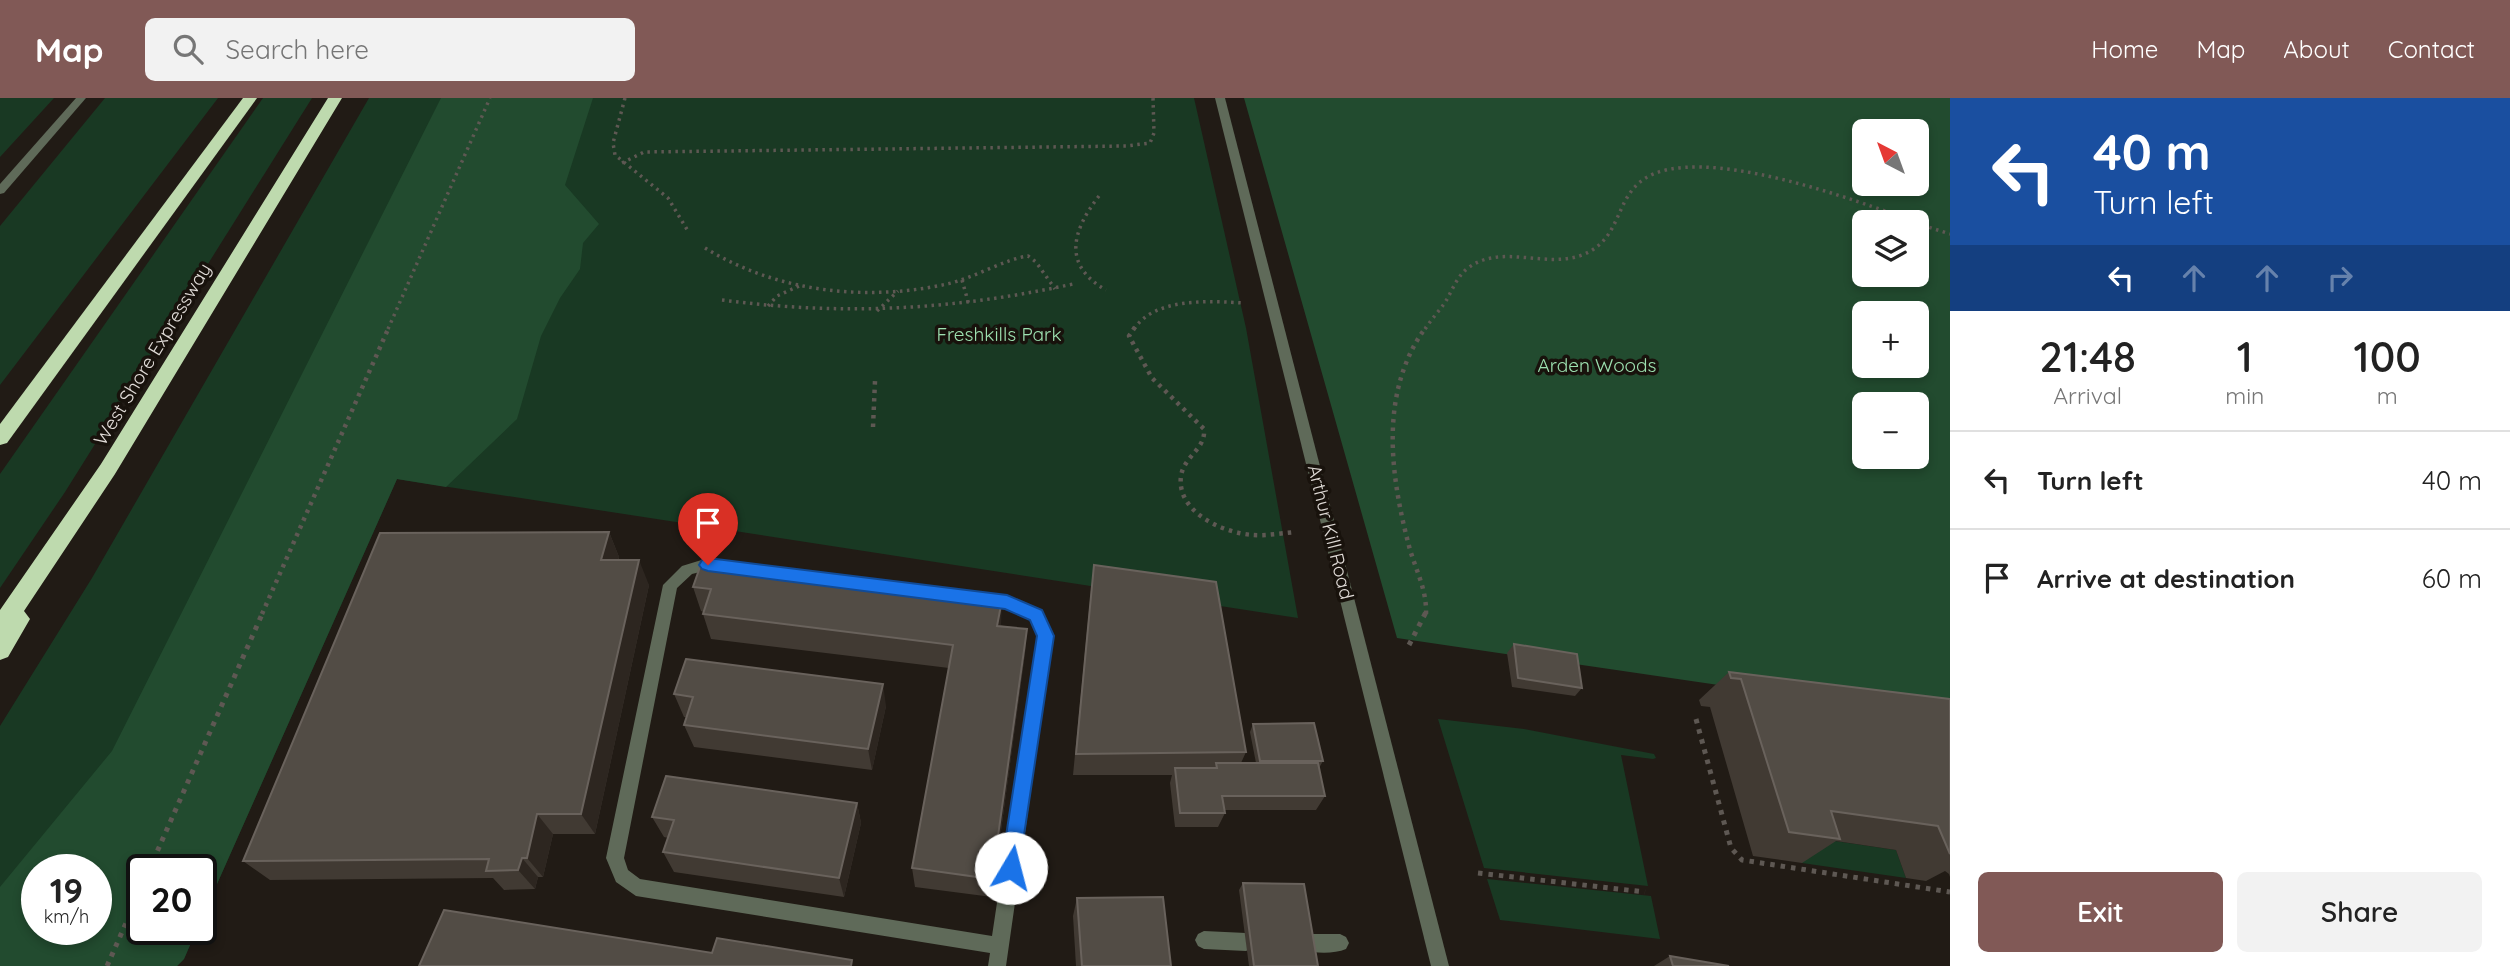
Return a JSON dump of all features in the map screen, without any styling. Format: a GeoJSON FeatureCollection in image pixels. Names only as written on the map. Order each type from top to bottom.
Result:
{"type":"FeatureCollection","features":[{"type":"Feature","properties":{"kind":"highway"},"geometry":{"type":"LineString","coordinates":[[0,438],[250,98]]}},
{"type":"Feature","properties":{"kind":"highway","name":"West Shore Expressway"},"geometry":{"type":"LineString","coordinates":[[0,628],[108,469],[335,98]]}},
{"type":"Feature","properties":{"kind":"highway"},"geometry":{"type":"LineString","coordinates":[[0,650],[108,469]]}},
{"type":"Feature","properties":{"kind":"street"},"geometry":{"type":"LineString","coordinates":[[0,191],[81,98]]}},
{"type":"Feature","properties":{"kind":"street","name":"Arthur Kill Road"},"geometry":{"type":"LineString","coordinates":[[1220,98],[1440,966]]}},
{"type":"Feature","properties":{"kind":"street"},"geometry":{"type":"LineString","coordinates":[[857,583],[708,565],[687,570],[670,584],[615,858],[622,876],[636,887],[1000,946]]}},
{"type":"Feature","properties":{"kind":"street"},"geometry":{"type":"LineString","coordinates":[[966,597],[1007,602],[1036,615],[1045,636],[997,966]]}},
{"type":"Feature","properties":{"kind":"street"},"geometry":{"type":"LineString","coordinates":[[1204,940],[1247,942]]}},
{"type":"Feature","properties":{"kind":"street"},"geometry":{"type":"LineString","coordinates":[[1308,943],[1340,943]]}},
{"type":"Feature","properties":{"kind":"path"},"geometry":{"type":"LineString","coordinates":[[156,854],[490,98]]}},
{"type":"Feature","properties":{"kind":"path"},"geometry":{"type":"LineString","coordinates":[[625,98],[613,148],[622,163],[667,198],[688,231]]}},
{"type":"Feature","properties":{"kind":"path"},"geometry":{"type":"LineString","coordinates":[[622,163],[644,152],[1126,146],[1150,143],[1154,133],[1153,98]]}},
{"type":"Feature","properties":{"kind":"path"},"geometry":{"type":"LineString","coordinates":[[1409,645],[1426,616],[1426,600],[1398,502],[1390,456],[1395,417],[1413,346],[1468,268],[1487,260],[1572,258],[1596,248],[1614,230],[1627,194],[1641,180],[1660,170],[1683,165],[1708,166],[1818,187],[1882,210]]}},
{"type":"Feature","properties":{"kind":"path"},"geometry":{"type":"LineString","coordinates":[[1100,196],[1087,211],[1081,224],[1075,256],[1088,279],[1106,290]]}},
{"type":"Feature","properties":{"kind":"path"},"geometry":{"type":"LineString","coordinates":[[1929,227],[1950,234]]}},
{"type":"Feature","properties":{"kind":"path"},"geometry":{"type":"LineString","coordinates":[[705,248],[735,265],[800,285],[823,289],[898,291],[962,279],[1028,256],[1036,262],[1055,289]]}},
{"type":"Feature","properties":{"kind":"path"},"geometry":{"type":"LineString","coordinates":[[962,279],[970,305]]}},
{"type":"Feature","properties":{"kind":"path"},"geometry":{"type":"LineString","coordinates":[[722,300],[768,306],[876,311],[970,305],[1073,284]]}},
{"type":"Feature","properties":{"kind":"path"},"geometry":{"type":"LineString","coordinates":[[768,306],[777,296],[800,285]]}},
{"type":"Feature","properties":{"kind":"path"},"geometry":{"type":"LineString","coordinates":[[876,311],[898,291]]}},
{"type":"Feature","properties":{"kind":"path"},"geometry":{"type":"LineString","coordinates":[[1244,303],[1209,302],[1165,310],[1140,320],[1134,325],[1129,336],[1153,378],[1204,429],[1205,439],[1181,474],[1181,492],[1190,504],[1203,517],[1237,532],[1254,535],[1296,533]]}},
{"type":"Feature","properties":{"kind":"path"},"geometry":{"type":"LineString","coordinates":[[873,427],[875,381]]}},
{"type":"Feature","properties":{"kind":"path"},"geometry":{"type":"LineString","coordinates":[[1696,719],[1731,848],[1742,860],[1950,892]]}},
{"type":"Feature","properties":{"kind":"path"},"geometry":{"type":"LineString","coordinates":[[1478,873],[1645,892]]}},
{"type":"Feature","properties":{"kind":"path"},"geometry":{"type":"LineString","coordinates":[[107,966],[126,923]]}},
{"type":"Feature","properties":{"kind":"green space"},"geometry":{"type":"Polygon","coordinates":[[[0,98],[54,98],[0,157],[0,98]]]}},
{"type":"Feature","properties":{"kind":"green space"},"geometry":{"type":"Polygon","coordinates":[[[105,98],[218,98],[0,385],[0,226],[105,98]]]}},
{"type":"Feature","properties":{"kind":"green space"},"geometry":{"type":"Polygon","coordinates":[[[263,98],[312,98],[65,492],[0,588],[0,474],[263,98]]]}},
{"type":"Feature","properties":{"kind":"green space","name":"Freshkills Park"},"geometry":{"type":"Polygon","coordinates":[[[369,98],[1194,98],[1246,328],[1298,618],[397,479],[217,884],[217,854],[126,854],[126,945],[190,945],[184,959],[177,966],[0,966],[0,726],[92,578],[369,98]]]}},
{"type":"Feature","properties":{"kind":"green space"},"geometry":{"type":"Polygon","coordinates":[[[441,98],[593,98],[565,185],[599,224],[583,243],[580,269],[560,298],[541,336],[517,419],[446,487],[397,479],[217,884],[217,854],[126,854],[126,945],[190,945],[184,959],[177,966],[0,966],[0,887],[21,862],[21,945],[112,945],[112,854],[27,854],[112,751],[441,98]]]}},
{"type":"Feature","properties":{"kind":"green space","name":"Arden Woods"},"geometry":{"type":"Polygon","coordinates":[[[1244,98],[1950,98],[1950,719],[1397,638],[1244,98]]]}},
{"type":"Feature","properties":{"kind":"green space"},"geometry":{"type":"Polygon","coordinates":[[[1438,719],[1524,729],[1654,754],[1656,758],[1653,759],[1621,755],[1648,886],[1484,868],[1438,719]]]}},
{"type":"Feature","properties":{"kind":"green space"},"geometry":{"type":"Polygon","coordinates":[[[1794,835],[1896,850],[1906,878],[1802,863],[1794,835]]]}},
{"type":"Feature","properties":{"kind":"green space"},"geometry":{"type":"Polygon","coordinates":[[[1487,879],[1651,896],[1660,939],[1500,920],[1487,879]]]}},
{"type":"Feature","properties":{"kind":"building"},"geometry":{"type":"Polygon","coordinates":[[[609,532],[601,560],[639,560],[581,814],[537,814],[527,858],[522,858],[518,870],[486,871],[489,859],[243,861],[380,533],[609,532]]]}},
{"type":"Feature","properties":{"kind":"building"},"geometry":{"type":"Polygon","coordinates":[[[701,564],[1002,600],[997,626],[1027,629],[992,879],[912,868],[953,645],[703,614],[711,589],[693,587],[701,564]]]}},
{"type":"Feature","properties":{"kind":"building"},"geometry":{"type":"Polygon","coordinates":[[[1094,565],[1216,582],[1246,752],[1076,754],[1094,565]]]}},
{"type":"Feature","properties":{"kind":"building"},"geometry":{"type":"Polygon","coordinates":[[[1514,644],[1577,654],[1582,688],[1518,678],[1514,644]]]}},
{"type":"Feature","properties":{"kind":"building"},"geometry":{"type":"Polygon","coordinates":[[[686,659],[883,684],[868,749],[684,725],[693,697],[674,694],[686,659]]]}},
{"type":"Feature","properties":{"kind":"building"},"geometry":{"type":"Polygon","coordinates":[[[1729,672],[1950,699],[1950,854],[1938,826],[1831,811],[1840,839],[1789,832],[1741,679],[1731,678],[1729,672]]]}},
{"type":"Feature","properties":{"kind":"building"},"geometry":{"type":"Polygon","coordinates":[[[1314,723],[1323,761],[1260,761],[1253,724],[1314,723]]]}},
{"type":"Feature","properties":{"kind":"building"},"geometry":{"type":"Polygon","coordinates":[[[1216,763],[1318,763],[1325,796],[1222,796],[1225,813],[1180,813],[1175,768],[1217,768],[1216,763]]]}},
{"type":"Feature","properties":{"kind":"building"},"geometry":{"type":"Polygon","coordinates":[[[666,776],[857,803],[839,878],[663,852],[674,820],[652,817],[666,776]]]}},
{"type":"Feature","properties":{"kind":"building"},"geometry":{"type":"Polygon","coordinates":[[[1243,883],[1304,884],[1318,966],[1254,966],[1243,883]]]}},
{"type":"Feature","properties":{"kind":"building"},"geometry":{"type":"Polygon","coordinates":[[[1163,897],[1171,966],[1082,966],[1077,898],[1163,897]]]}},
{"type":"Feature","properties":{"kind":"building"},"geometry":{"type":"Polygon","coordinates":[[[444,910],[712,953],[717,938],[852,960],[851,966],[419,966],[444,910]]]}},
{"type":"Feature","properties":{"kind":"building"},"geometry":{"type":"Polygon","coordinates":[[[1670,956],[1729,966],[1673,966],[1670,956]]]}},
{"type":"Feature","properties":{"kind":"route"},"geometry":{"type":"LineString","coordinates":[[708,565],[1007,602],[1036,615],[1045,636],[1011,868]]}}]}
